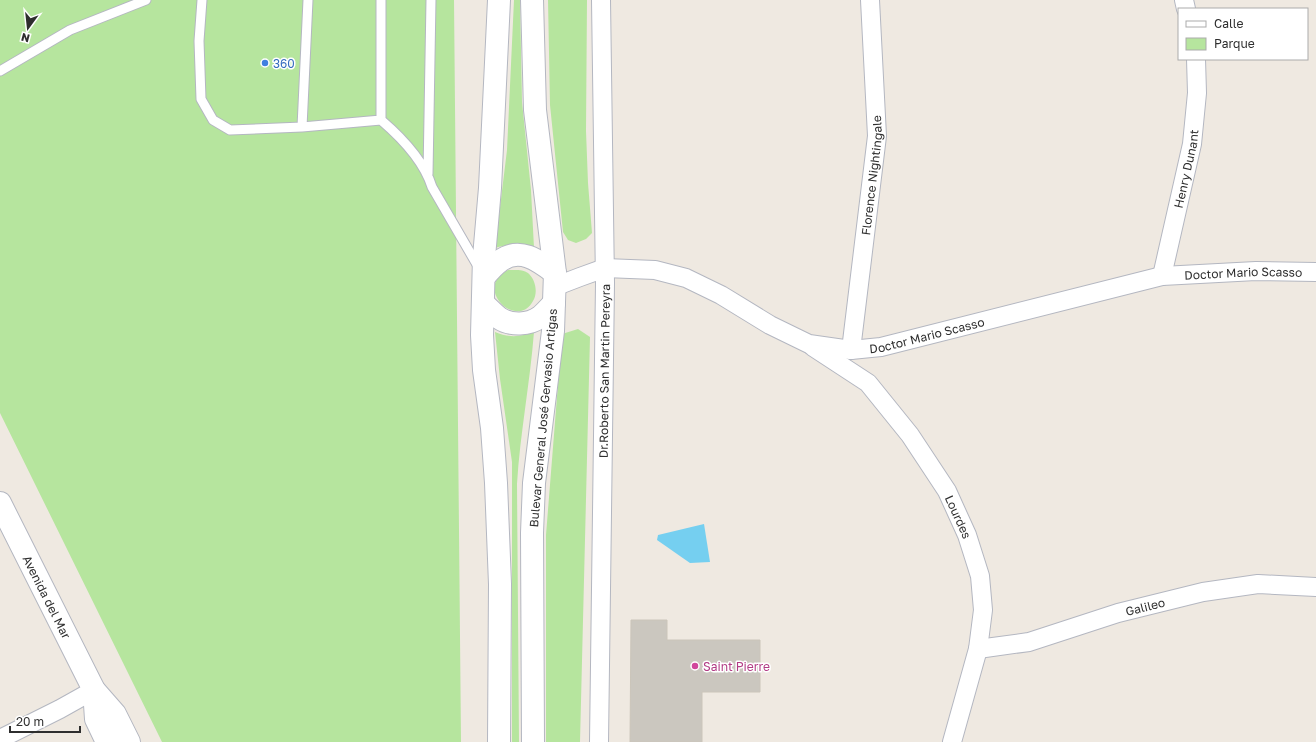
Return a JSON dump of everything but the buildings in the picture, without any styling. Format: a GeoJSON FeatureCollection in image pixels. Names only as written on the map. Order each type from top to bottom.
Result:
{"type":"FeatureCollection","features":[{"type":"Feature","properties":{"kind":"main road"},"geometry":{"type":"LineString","coordinates":[[499,0],[483,303],[484,370],[492,428],[500,584],[499,742]]}},
{"type":"Feature","properties":{"kind":"main road","name":"Bulevar General José Gervasio Artigas"},"geometry":{"type":"LineString","coordinates":[[532,0],[535,110],[554,288],[553,331],[534,483],[532,533],[533,742]]}},
{"type":"Feature","properties":{"kind":"main road"},"geometry":{"type":"LineString","coordinates":[[483,303],[500,318],[510,323],[521,324],[532,322],[541,316],[554,288],[535,258],[523,255],[511,256],[500,260],[484,277]]}},
{"type":"Feature","properties":{"kind":"main road","name":"Avenida del Mar"},"geometry":{"type":"LineString","coordinates":[[0,503],[94,690],[115,714],[129,742]]}},
{"type":"Feature","properties":{"kind":"main road","name":"Avenida del Mar"},"geometry":{"type":"LineString","coordinates":[[94,690],[96,719],[107,742]]}},
{"type":"Feature","properties":{"kind":"street","name":"Dr.Roberto San Martin Pereyra"},"geometry":{"type":"LineString","coordinates":[[599,742],[605,268],[601,0]]}},
{"type":"Feature","properties":{"kind":"street","name":"Florence Nightingale"},"geometry":{"type":"LineString","coordinates":[[851,350],[877,136],[870,0]]}},
{"type":"Feature","properties":{"kind":"street","name":"Henry Dunant"},"geometry":{"type":"LineString","coordinates":[[1162,276],[1192,144],[1197,93],[1196,60]]}},
{"type":"Feature","properties":{"kind":"street","name":"Doctor Mario Scasso"},"geometry":{"type":"LineString","coordinates":[[554,288],[605,268],[655,270],[686,278],[721,295],[770,325],[809,344],[851,350],[881,347],[1162,276],[1256,271],[1316,272]]}},
{"type":"Feature","properties":{"kind":"street","name":"Lourdes"},"geometry":{"type":"LineString","coordinates":[[809,344],[868,383],[910,435],[947,490],[967,534],[980,576],[983,610],[978,649],[952,742]]}},
{"type":"Feature","properties":{"kind":"street","name":"Galileo"},"geometry":{"type":"LineString","coordinates":[[978,649],[1029,642],[1118,613],[1203,592],[1258,584],[1316,587]]}},
{"type":"Feature","properties":{"kind":"street"},"geometry":{"type":"LineString","coordinates":[[0,739],[94,690]]}},
{"type":"Feature","properties":{"kind":"lane"},"geometry":{"type":"LineString","coordinates":[[0,71],[70,30],[146,0]]}},
{"type":"Feature","properties":{"kind":"lane"},"geometry":{"type":"LineString","coordinates":[[202,0],[199,41],[201,99],[213,120],[230,130],[302,127],[381,120],[398,135],[428,174]]}},
{"type":"Feature","properties":{"kind":"lane"},"geometry":{"type":"LineString","coordinates":[[302,127],[308,0]]}},
{"type":"Feature","properties":{"kind":"lane"},"geometry":{"type":"LineString","coordinates":[[381,0],[381,120]]}},
{"type":"Feature","properties":{"kind":"lane"},"geometry":{"type":"LineString","coordinates":[[431,0],[428,174],[432,187],[484,277]]}},
{"type":"Feature","properties":{"kind":"green space"},"geometry":{"type":"Polygon","coordinates":[[[0,0],[454,0],[461,742],[162,742],[0,413],[0,0]]]}},
{"type":"Feature","properties":{"kind":"green space"},"geometry":{"type":"Polygon","coordinates":[[[514,0],[520,0],[522,102],[531,190],[534,248],[506,245],[495,248],[507,150],[514,0]]]}},
{"type":"Feature","properties":{"kind":"green space"},"geometry":{"type":"Polygon","coordinates":[[[548,0],[587,0],[586,131],[592,233],[586,239],[576,243],[568,240],[563,232],[550,105],[548,0]]]}},
{"type":"Feature","properties":{"kind":"green space"},"geometry":{"type":"Polygon","coordinates":[[[508,270],[524,271],[533,279],[536,290],[535,298],[526,309],[517,311],[509,309],[501,304],[496,296],[494,287],[498,278],[508,270]]]}},
{"type":"Feature","properties":{"kind":"green space"},"geometry":{"type":"Polygon","coordinates":[[[578,329],[590,337],[580,742],[546,742],[546,535],[562,334],[578,329]]]}},
{"type":"Feature","properties":{"kind":"green space"},"geometry":{"type":"Polygon","coordinates":[[[495,332],[514,336],[534,332],[520,446],[517,484],[519,742],[512,742],[512,462],[495,332]]]}},
{"type":"Feature","properties":{"kind":"water"},"geometry":{"type":"Polygon","coordinates":[[[704,524],[710,562],[690,563],[657,540],[658,535],[704,524]]]}},
{"type":"Feature","properties":{"kind":"place","name":"360"},"geometry":{"type":"Point","coordinates":[265,63]}},
{"type":"Feature","properties":{"kind":"place","name":"Saint Pierre"},"geometry":{"type":"Point","coordinates":[695,666]}}]}
